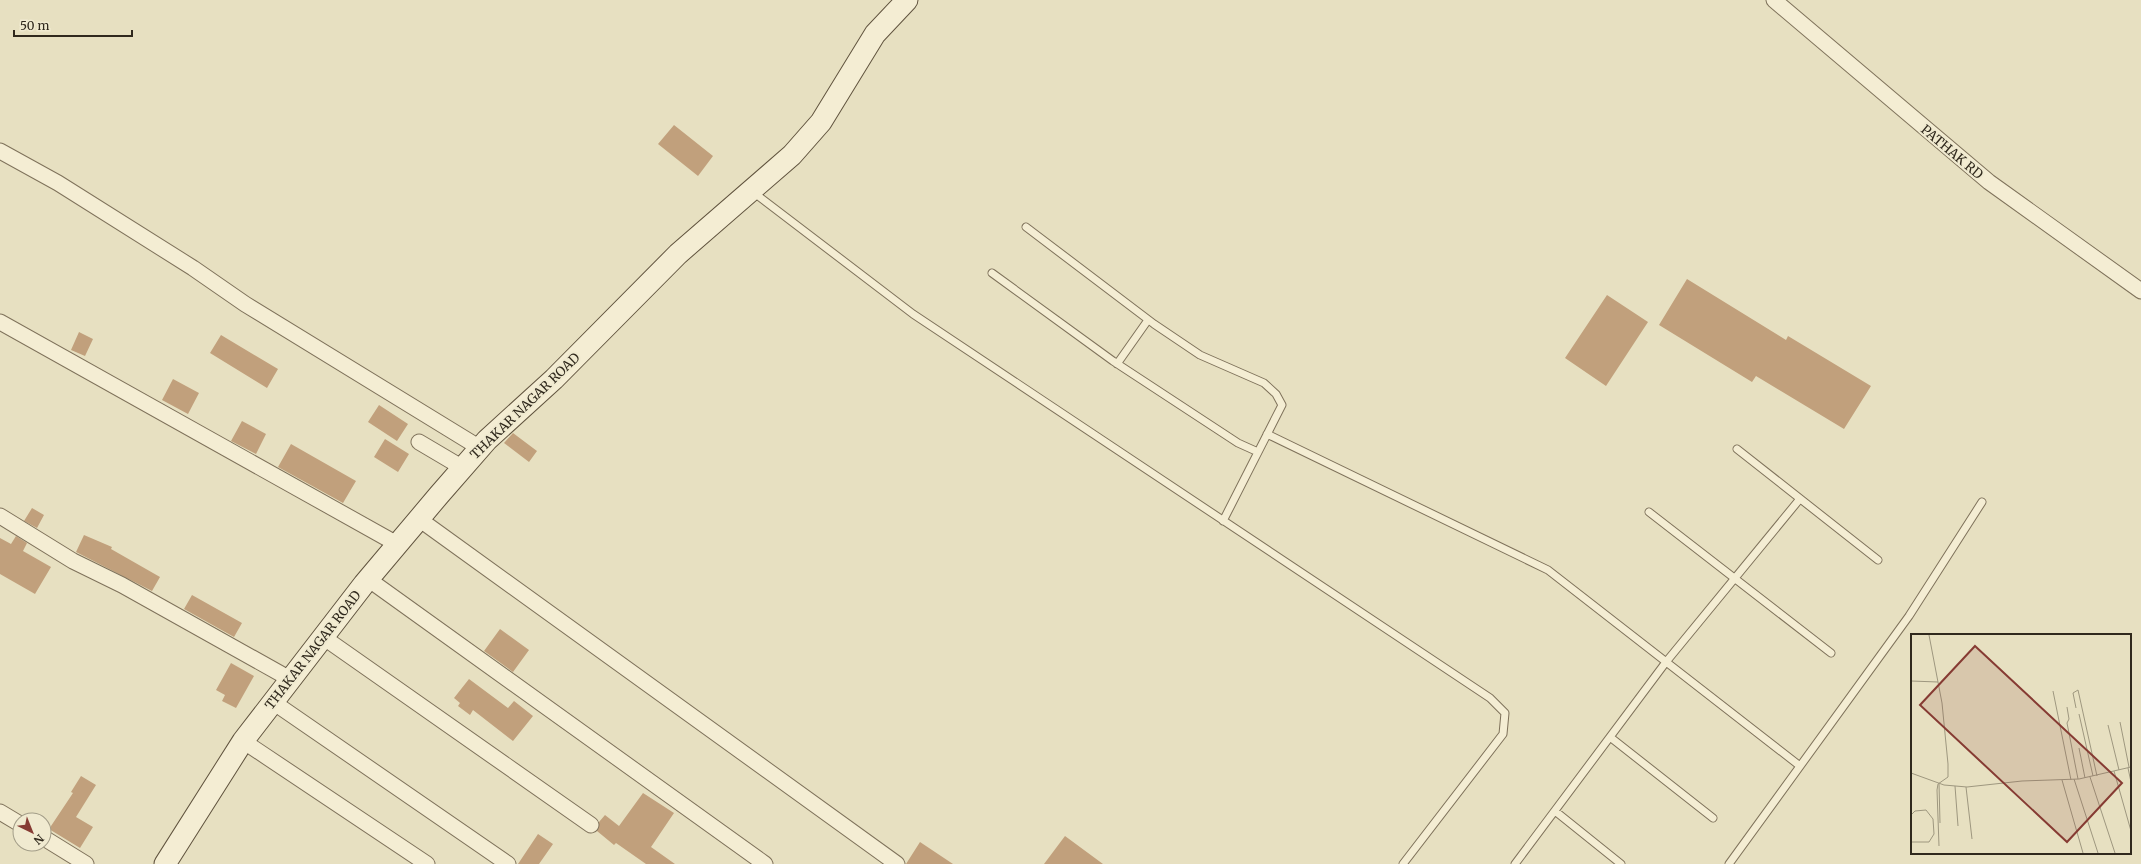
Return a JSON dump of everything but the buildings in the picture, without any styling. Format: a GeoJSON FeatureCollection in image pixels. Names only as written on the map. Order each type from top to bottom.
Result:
{"type":"FeatureCollection","features":[{"type":"Feature","properties":{"kind":"street","name":"THAKAR NAGAR ROAD"},"geometry":{"type":"LineString","coordinates":[[165,864],[243,741],[322,637],[397,544],[480,448],[554,379],[678,254],[792,155],[821,122],[875,34],[907,0]]}},
{"type":"Feature","properties":{"kind":"street","name":"PATHAK RD"},"geometry":{"type":"LineString","coordinates":[[1774,0],[1989,182],[2141,291]]}},
{"type":"Feature","properties":{"kind":"street"},"geometry":{"type":"LineString","coordinates":[[0,151],[65,188],[194,268],[245,304],[480,448]]}},
{"type":"Feature","properties":{"kind":"street"},"geometry":{"type":"LineString","coordinates":[[0,322],[397,544]]}},
{"type":"Feature","properties":{"kind":"street"},"geometry":{"type":"LineString","coordinates":[[419,442],[463,468]]}},
{"type":"Feature","properties":{"kind":"street"},"geometry":{"type":"LineString","coordinates":[[0,516],[73,561],[127,588],[290,679]]}},
{"type":"Feature","properties":{"kind":"street"},"geometry":{"type":"LineString","coordinates":[[419,519],[897,864]]}},
{"type":"Feature","properties":{"kind":"street"},"geometry":{"type":"LineString","coordinates":[[368,579],[765,864]]}},
{"type":"Feature","properties":{"kind":"street"},"geometry":{"type":"LineString","coordinates":[[322,637],[591,825]]}},
{"type":"Feature","properties":{"kind":"street"},"geometry":{"type":"LineString","coordinates":[[273,702],[508,864]]}},
{"type":"Feature","properties":{"kind":"street"},"geometry":{"type":"LineString","coordinates":[[243,741],[427,864]]}},
{"type":"Feature","properties":{"kind":"street"},"geometry":{"type":"LineString","coordinates":[[0,812],[12,819]]}},
{"type":"Feature","properties":{"kind":"street"},"geometry":{"type":"LineString","coordinates":[[52,843],[86,864]]}},
{"type":"Feature","properties":{"kind":"lane"},"geometry":{"type":"LineString","coordinates":[[751,191],[913,314],[1490,698],[1505,713],[1503,734],[1403,864]]}},
{"type":"Feature","properties":{"kind":"lane"},"geometry":{"type":"LineString","coordinates":[[1026,227],[1148,320],[1200,355],[1264,383],[1276,394],[1282,405],[1223,521]]}},
{"type":"Feature","properties":{"kind":"lane"},"geometry":{"type":"LineString","coordinates":[[992,273],[1117,364],[1238,443],[1258,452]]}},
{"type":"Feature","properties":{"kind":"lane"},"geometry":{"type":"LineString","coordinates":[[1117,364],[1148,320]]}},
{"type":"Feature","properties":{"kind":"lane"},"geometry":{"type":"LineString","coordinates":[[1267,434],[1548,570],[1800,766]]}},
{"type":"Feature","properties":{"kind":"lane"},"geometry":{"type":"LineString","coordinates":[[1737,449],[1799,500],[1878,560]]}},
{"type":"Feature","properties":{"kind":"lane"},"geometry":{"type":"LineString","coordinates":[[1515,864],[1666,662],[1799,500]]}},
{"type":"Feature","properties":{"kind":"lane"},"geometry":{"type":"LineString","coordinates":[[1729,864],[1909,616],[1982,502]]}},
{"type":"Feature","properties":{"kind":"lane"},"geometry":{"type":"LineString","coordinates":[[1649,512],[1831,653]]}},
{"type":"Feature","properties":{"kind":"lane"},"geometry":{"type":"LineString","coordinates":[[1610,737],[1713,818]]}},
{"type":"Feature","properties":{"kind":"lane"},"geometry":{"type":"LineString","coordinates":[[1555,810],[1621,864]]}}]}
